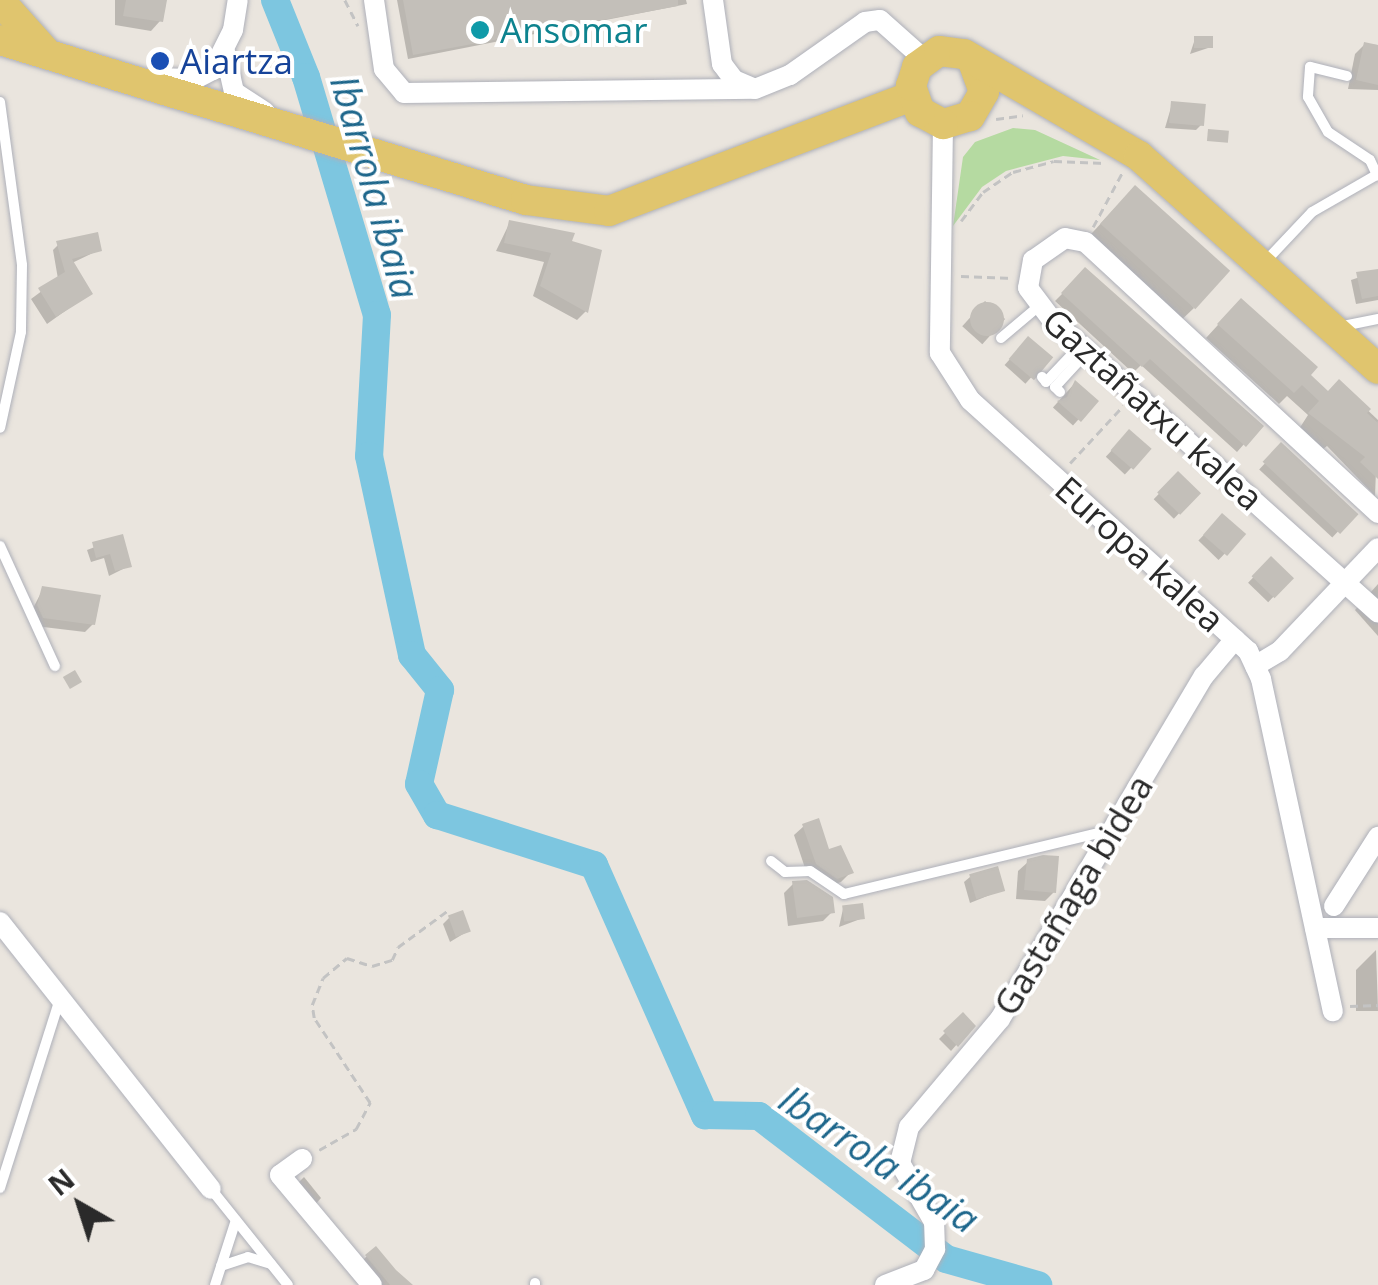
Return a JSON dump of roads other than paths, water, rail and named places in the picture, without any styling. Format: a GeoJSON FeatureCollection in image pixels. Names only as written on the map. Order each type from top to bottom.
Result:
{"type":"FeatureCollection","features":[{"type":"Feature","properties":{"kind":"main road"},"geometry":{"type":"LineString","coordinates":[[0,1],[45,50]]}},
{"type":"Feature","properties":{"kind":"main road"},"geometry":{"type":"LineString","coordinates":[[0,40],[45,50],[526,200],[609,211],[912,96]]}},
{"type":"Feature","properties":{"kind":"main road"},"geometry":{"type":"LineString","coordinates":[[1048,114],[1004,106],[966,121],[920,112],[912,96],[912,76],[924,59],[948,50],[972,59],[1048,114],[1131,164],[1263,265],[1378,369]]}},
{"type":"Feature","properties":{"kind":"main road"},"geometry":{"type":"LineString","coordinates":[[966,121],[984,92],[972,59]]}},
{"type":"Feature","properties":{"kind":"street"},"geometry":{"type":"LineString","coordinates":[[133,77],[195,79],[213,70],[225,52],[238,0]]}},
{"type":"Feature","properties":{"kind":"street"},"geometry":{"type":"LineString","coordinates":[[374,0],[384,69],[404,92],[755,89],[790,75],[865,22],[892,24],[924,59]]}},
{"type":"Feature","properties":{"kind":"street"},"geometry":{"type":"LineString","coordinates":[[712,0],[722,64],[734,80],[755,89]]}},
{"type":"Feature","properties":{"kind":"street"},"geometry":{"type":"LineString","coordinates":[[225,52],[234,92],[312,133]]}},
{"type":"Feature","properties":{"kind":"street","name":"Europa kalea"},"geometry":{"type":"LineString","coordinates":[[966,121],[936,328],[948,370],[970,400],[1235,639],[1256,666],[1332,1008]]}},
{"type":"Feature","properties":{"kind":"street","name":"Gaztañatxu kalea"},"geometry":{"type":"LineString","coordinates":[[1378,512],[1085,242],[1064,238],[1046,247],[1028,278],[1040,306],[1378,612]]}},
{"type":"Feature","properties":{"kind":"street"},"geometry":{"type":"LineString","coordinates":[[1256,666],[1280,652],[1378,548]]}},
{"type":"Feature","properties":{"kind":"street","name":"Gastañaga bidea"},"geometry":{"type":"LineString","coordinates":[[885,1285],[924,1270],[935,1249],[934,1222],[900,1163],[909,1127],[1000,1019],[1204,676],[1235,639]]}},
{"type":"Feature","properties":{"kind":"street"},"geometry":{"type":"LineString","coordinates":[[1334,906],[1378,837]]}},
{"type":"Feature","properties":{"kind":"street"},"geometry":{"type":"LineString","coordinates":[[0,922],[211,1190]]}},
{"type":"Feature","properties":{"kind":"street"},"geometry":{"type":"LineString","coordinates":[[1315,928],[1378,928]]}},
{"type":"Feature","properties":{"kind":"street"},"geometry":{"type":"LineString","coordinates":[[302,1159],[280,1174],[372,1285]]}},
{"type":"Feature","properties":{"kind":"lane"},"geometry":{"type":"LineString","coordinates":[[1263,265],[1312,212],[1377,174],[1370,160],[1328,132],[1308,97],[1310,67],[1347,76]]}},
{"type":"Feature","properties":{"kind":"lane"},"geometry":{"type":"LineString","coordinates":[[0,102],[22,282],[21,332],[0,428]]}},
{"type":"Feature","properties":{"kind":"lane"},"geometry":{"type":"LineString","coordinates":[[1000,338],[1004,341],[1040,306]]}},
{"type":"Feature","properties":{"kind":"lane"},"geometry":{"type":"LineString","coordinates":[[1332,328],[1378,319]]}},
{"type":"Feature","properties":{"kind":"lane"},"geometry":{"type":"LineString","coordinates":[[1042,378],[1046,382],[1084,348]]}},
{"type":"Feature","properties":{"kind":"lane"},"geometry":{"type":"LineString","coordinates":[[1060,392],[1055,387],[1084,348]]}},
{"type":"Feature","properties":{"kind":"lane"},"geometry":{"type":"LineString","coordinates":[[0,546],[55,666]]}},
{"type":"Feature","properties":{"kind":"lane"},"geometry":{"type":"LineString","coordinates":[[771,861],[785,872],[810,871],[844,894],[1110,830]]}},
{"type":"Feature","properties":{"kind":"lane"},"geometry":{"type":"LineString","coordinates":[[0,1188],[60,1002]]}},
{"type":"Feature","properties":{"kind":"lane"},"geometry":{"type":"LineString","coordinates":[[211,1190],[288,1285]]}},
{"type":"Feature","properties":{"kind":"lane"},"geometry":{"type":"LineString","coordinates":[[215,1285],[236,1220]]}},
{"type":"Feature","properties":{"kind":"lane"},"geometry":{"type":"LineString","coordinates":[[221,1266],[248,1257],[272,1264]]}},
{"type":"Feature","properties":{"kind":"waterway","name":"Ibarrola ibaia"},"geometry":{"type":"LineString","coordinates":[[275,0],[306,77],[377,315],[369,456],[412,655],[440,690],[419,784],[437,815],[594,865],[705,1115],[759,1116],[946,1259],[1038,1285]]}},
{"type":"Feature","properties":{"kind":"place","name":"Ansomar"},"geometry":{"type":"Point","coordinates":[480,30]}},
{"type":"Feature","properties":{"kind":"place","name":"Aiartza"},"geometry":{"type":"Point","coordinates":[160,61]}}]}
